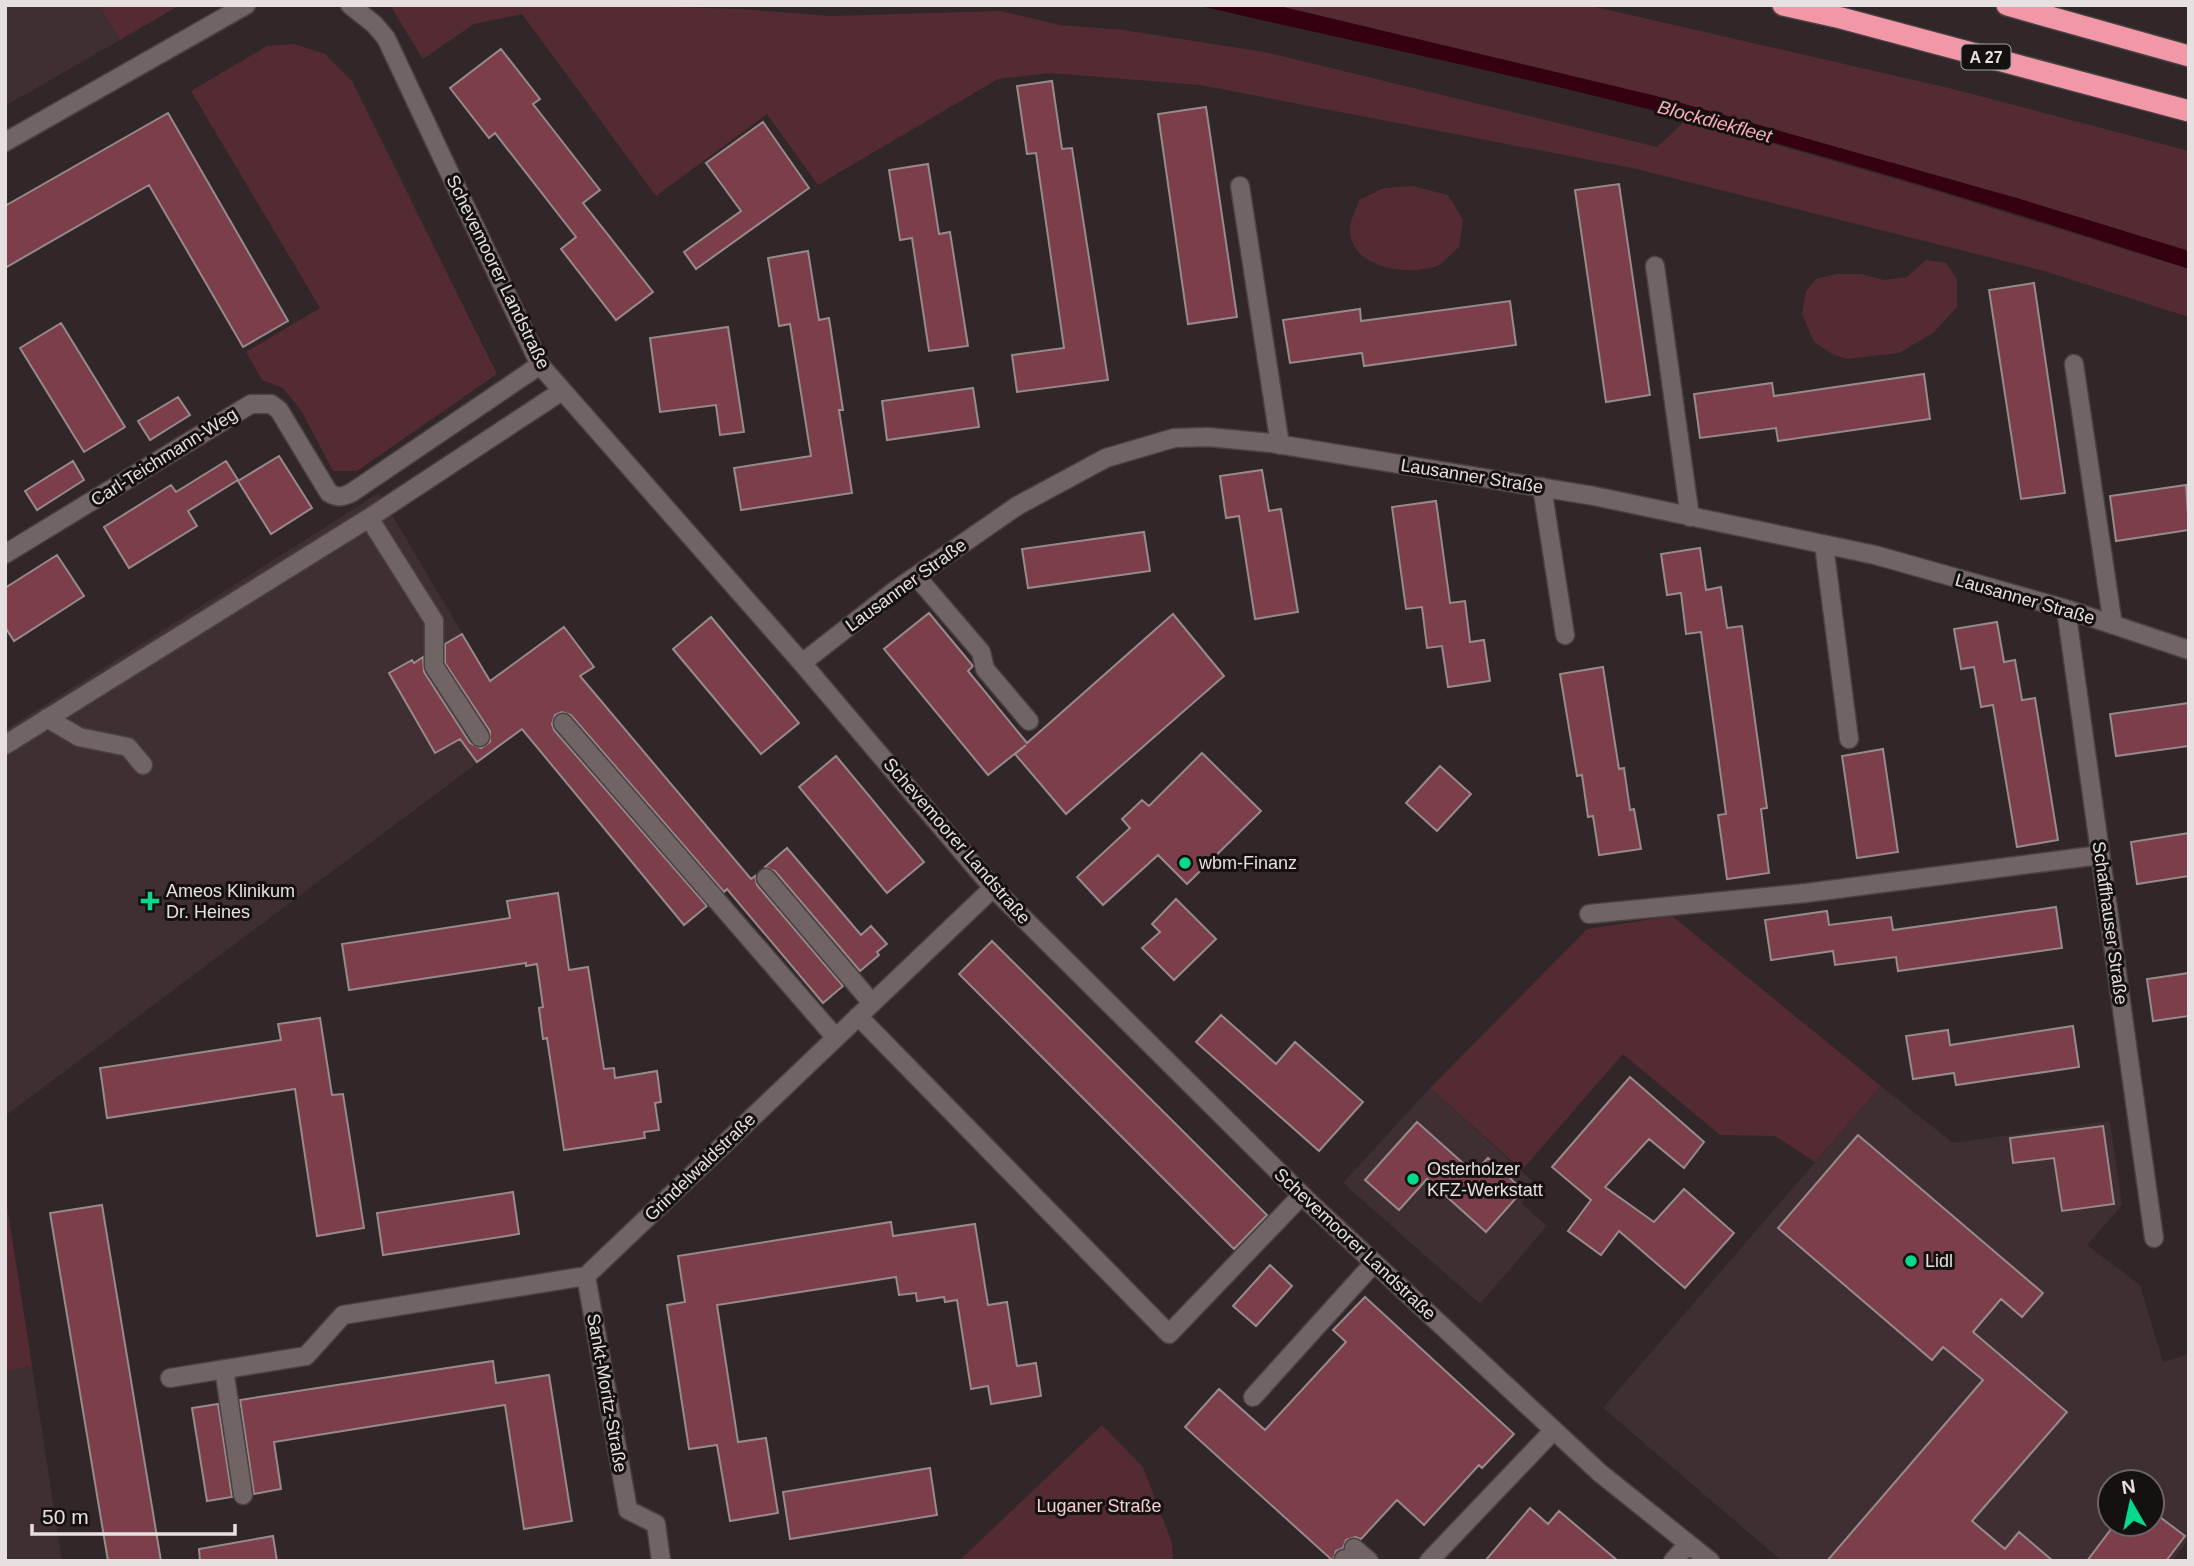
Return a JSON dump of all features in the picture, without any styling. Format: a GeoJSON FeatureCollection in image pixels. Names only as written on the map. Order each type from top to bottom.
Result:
{"type":"FeatureCollection","features":[{"type":"Feature","properties":{"kind":"highway","name":"A 27"},"geometry":{"type":"LineString","coordinates":[[1783,5],[2189,111]]}},
{"type":"Feature","properties":{"kind":"highway"},"geometry":{"type":"LineString","coordinates":[[2007,5],[2189,56]]}},
{"type":"Feature","properties":{"kind":"street"},"geometry":{"type":"LineString","coordinates":[[5,142],[246,5]]}},
{"type":"Feature","properties":{"kind":"street","name":"Schevemoorer Landstraße"},"geometry":{"type":"LineString","coordinates":[[350,5],[374,24],[386,38],[540,365],[802,663],[993,888],[1301,1195],[1374,1264],[1600,1473],[1710,1561]]}},
{"type":"Feature","properties":{"kind":"street"},"geometry":{"type":"LineString","coordinates":[[1240,186],[1280,445]]}},
{"type":"Feature","properties":{"kind":"street"},"geometry":{"type":"LineString","coordinates":[[1655,266],[1690,517]]}},
{"type":"Feature","properties":{"kind":"street"},"geometry":{"type":"LineString","coordinates":[[2074,364],[2113,625]]}},
{"type":"Feature","properties":{"kind":"street","name":"Carl-Teichmann-Weg"},"geometry":{"type":"LineString","coordinates":[[5,554],[251,404],[271,404],[279,410],[329,493],[337,497],[351,493],[540,365]]}},
{"type":"Feature","properties":{"kind":"street"},"geometry":{"type":"LineString","coordinates":[[5,745],[369,517],[562,391]]}},
{"type":"Feature","properties":{"kind":"street","name":"Lausanner Straße"},"geometry":{"type":"LineString","coordinates":[[802,663],[916,576],[1017,506],[1106,458],[1174,438],[1208,437],[1280,445],[1594,496],[1875,555],[2066,610],[2189,650]]}},
{"type":"Feature","properties":{"kind":"street"},"geometry":{"type":"LineString","coordinates":[[1542,487],[1566,635]]}},
{"type":"Feature","properties":{"kind":"street"},"geometry":{"type":"LineString","coordinates":[[369,517],[434,621],[434,666],[480,737]]}},
{"type":"Feature","properties":{"kind":"street"},"geometry":{"type":"LineString","coordinates":[[1824,545],[1849,739]]}},
{"type":"Feature","properties":{"kind":"street"},"geometry":{"type":"LineString","coordinates":[[916,576],[981,652],[985,669],[1029,721]]}},
{"type":"Feature","properties":{"kind":"street","name":"Schaffhauser Straße"},"geometry":{"type":"LineString","coordinates":[[2066,610],[2154,1237]]}},
{"type":"Feature","properties":{"kind":"street"},"geometry":{"type":"LineString","coordinates":[[47,718],[79,737],[128,747],[143,765]]}},
{"type":"Feature","properties":{"kind":"street"},"geometry":{"type":"LineString","coordinates":[[563,723],[835,1038]]}},
{"type":"Feature","properties":{"kind":"street"},"geometry":{"type":"LineString","coordinates":[[1589,914],[1806,892],[2101,855]]}},
{"type":"Feature","properties":{"kind":"street"},"geometry":{"type":"LineString","coordinates":[[766,878],[865,1010],[1169,1334],[1301,1195]]}},
{"type":"Feature","properties":{"kind":"street","name":"Grindelwaldstraße"},"geometry":{"type":"LineString","coordinates":[[586,1276],[993,888]]}},
{"type":"Feature","properties":{"kind":"street"},"geometry":{"type":"LineString","coordinates":[[1253,1397],[1374,1264]]}},
{"type":"Feature","properties":{"kind":"street"},"geometry":{"type":"LineString","coordinates":[[170,1378],[306,1356],[343,1315],[586,1276]]}},
{"type":"Feature","properties":{"kind":"street","name":"Sankt-Moritz-Straße"},"geometry":{"type":"LineString","coordinates":[[586,1276],[628,1510],[656,1524],[661,1561]]}},
{"type":"Feature","properties":{"kind":"street"},"geometry":{"type":"LineString","coordinates":[[224,1369],[243,1495]]}},
{"type":"Feature","properties":{"kind":"street"},"geometry":{"type":"LineString","coordinates":[[1429,1561],[1553,1431]]}},
{"type":"Feature","properties":{"kind":"street"},"geometry":{"type":"LineString","coordinates":[[1674,1561],[1688,1544]]}},
{"type":"Feature","properties":{"kind":"street"},"geometry":{"type":"LineString","coordinates":[[1348,1556],[1368,1561]]}},
{"type":"Feature","properties":{"kind":"shaded area"},"geometry":{"type":"Polygon","coordinates":[[[5,5],[99,5],[120,40],[5,106],[5,5]]]}},
{"type":"Feature","properties":{"kind":"shaded area","name":"Ameos Klinikum Dr. Heines"},"geometry":{"type":"Polygon","coordinates":[[[379,493],[520,731],[5,1116],[5,730],[379,493]]]}},
{"type":"Feature","properties":{"kind":"shaded area"},"geometry":{"type":"Polygon","coordinates":[[[1881,1086],[1953,1143],[2110,1121],[2122,1205],[2087,1245],[2140,1285],[2163,1362],[2189,1354],[2189,1539],[2172,1561],[1782,1561],[1603,1408],[1881,1086]]]}},
{"type":"Feature","properties":{"kind":"shaded area"},"geometry":{"type":"Polygon","coordinates":[[[1430,1088],[1536,1184],[1521,1203],[1547,1226],[1480,1304],[1343,1183],[1430,1088]]]}},
{"type":"Feature","properties":{"kind":"shaded area"},"geometry":{"type":"Polygon","coordinates":[[[5,1194],[32,1366],[62,1561],[5,1561],[5,1194]]]}},
{"type":"Feature","properties":{"kind":"green space"},"geometry":{"type":"Polygon","coordinates":[[[99,5],[180,5],[120,40],[99,5]]]}},
{"type":"Feature","properties":{"kind":"green space"},"geometry":{"type":"Polygon","coordinates":[[[390,5],[610,5],[740,9],[831,16],[1001,11],[1060,25],[1123,30],[1265,52],[1657,147],[1687,119],[1920,186],[2189,269],[2189,317],[2044,271],[1632,168],[1200,85],[1050,73],[998,79],[818,185],[767,114],[656,196],[522,14],[474,24],[423,59],[390,5]]]}},
{"type":"Feature","properties":{"kind":"green space"},"geometry":{"type":"Polygon","coordinates":[[[1275,5],[1587,5],[1953,89],[2189,151],[2189,251],[2020,199],[1656,96],[1275,5]]]}},
{"type":"Feature","properties":{"kind":"green space"},"geometry":{"type":"Polygon","coordinates":[[[294,44],[325,54],[352,81],[497,374],[357,471],[333,471],[301,410],[283,388],[262,380],[246,352],[320,308],[191,91],[267,46],[294,44]]]}},
{"type":"Feature","properties":{"kind":"green space"},"geometry":{"type":"Polygon","coordinates":[[[1412,186],[1448,195],[1463,220],[1459,247],[1437,266],[1422,270],[1393,269],[1367,259],[1358,251],[1352,240],[1350,226],[1359,200],[1384,188],[1412,186]]]}},
{"type":"Feature","properties":{"kind":"green space"},"geometry":{"type":"Polygon","coordinates":[[[1926,260],[1946,263],[1957,279],[1957,307],[1933,333],[1899,353],[1847,359],[1832,354],[1814,342],[1802,314],[1806,291],[1816,279],[1837,274],[1861,274],[1884,280],[1907,277],[1926,260]]]}},
{"type":"Feature","properties":{"kind":"green space"},"geometry":{"type":"Polygon","coordinates":[[[1672,916],[1881,1086],[1815,1162],[1775,1136],[1720,1135],[1623,1054],[1522,1170],[1430,1088],[1587,929],[1672,916]]]}},
{"type":"Feature","properties":{"kind":"green space"},"geometry":{"type":"Polygon","coordinates":[[[5,1194],[32,1366],[5,1371],[5,1194]]]}},
{"type":"Feature","properties":{"kind":"green space","name":"Luganer Straße"},"geometry":{"type":"Polygon","coordinates":[[[1102,1425],[1143,1467],[1172,1543],[1173,1561],[959,1561],[1102,1425]]]}},
{"type":"Feature","properties":{"kind":"water","name":"Blockdiekfleet"},"geometry":{"type":"Polygon","coordinates":[[[1196,5],[1275,5],[1656,96],[2020,199],[2189,251],[2189,269],[1939,190],[1686,119],[1503,74],[1196,5]]]}},
{"type":"Feature","properties":{"kind":"building"},"geometry":{"type":"Polygon","coordinates":[[[501,49],[540,99],[533,104],[600,190],[583,203],[653,292],[616,320],[561,249],[576,237],[495,133],[489,138],[450,88],[501,49]]]}},
{"type":"Feature","properties":{"kind":"building"},"geometry":{"type":"Polygon","coordinates":[[[1052,81],[1062,149],[1072,148],[1108,380],[1017,392],[1012,355],[1064,348],[1036,153],[1027,154],[1017,86],[1052,81]]]}},
{"type":"Feature","properties":{"kind":"building"},"geometry":{"type":"Polygon","coordinates":[[[1206,107],[1237,317],[1188,324],[1158,114],[1206,107]]]}},
{"type":"Feature","properties":{"kind":"building"},"geometry":{"type":"Polygon","coordinates":[[[168,113],[288,321],[243,347],[149,185],[5,268],[5,206],[168,113]]]}},
{"type":"Feature","properties":{"kind":"building"},"geometry":{"type":"Polygon","coordinates":[[[763,122],[809,188],[696,269],[684,252],[741,211],[706,163],[763,122]]]}},
{"type":"Feature","properties":{"kind":"building"},"geometry":{"type":"Polygon","coordinates":[[[928,164],[939,234],[950,232],[968,346],[929,351],[912,238],[900,240],[889,170],[928,164]]]}},
{"type":"Feature","properties":{"kind":"building"},"geometry":{"type":"Polygon","coordinates":[[[1619,184],[1650,395],[1606,402],[1575,190],[1619,184]]]}},
{"type":"Feature","properties":{"kind":"building"},"geometry":{"type":"Polygon","coordinates":[[[808,251],[819,320],[829,318],[852,493],[741,510],[734,468],[811,456],[790,324],[779,326],[768,258],[808,251]]]}},
{"type":"Feature","properties":{"kind":"building"},"geometry":{"type":"Polygon","coordinates":[[[2034,283],[2065,493],[2021,499],[1989,290],[2034,283]]]}},
{"type":"Feature","properties":{"kind":"building"},"geometry":{"type":"Polygon","coordinates":[[[1510,301],[1516,345],[1364,366],[1362,353],[1290,363],[1283,320],[1360,309],[1361,321],[1510,301]]]}},
{"type":"Feature","properties":{"kind":"building"},"geometry":{"type":"Polygon","coordinates":[[[61,323],[125,427],[84,452],[20,348],[61,323]]]}},
{"type":"Feature","properties":{"kind":"building"},"geometry":{"type":"Polygon","coordinates":[[[728,327],[744,432],[720,435],[716,405],[660,412],[650,338],[728,327]]]}},
{"type":"Feature","properties":{"kind":"building"},"geometry":{"type":"Polygon","coordinates":[[[1924,374],[1930,419],[1778,441],[1776,428],[1700,438],[1694,394],[1772,383],[1774,396],[1924,374]]]}},
{"type":"Feature","properties":{"kind":"building"},"geometry":{"type":"Polygon","coordinates":[[[973,388],[979,427],[887,440],[882,401],[973,388]]]}},
{"type":"Feature","properties":{"kind":"building"},"geometry":{"type":"Polygon","coordinates":[[[178,397],[190,415],[150,440],[138,421],[178,397]]]}},
{"type":"Feature","properties":{"kind":"building"},"geometry":{"type":"Polygon","coordinates":[[[279,456],[312,508],[271,534],[238,481],[279,456]]]}},
{"type":"Feature","properties":{"kind":"building"},"geometry":{"type":"Polygon","coordinates":[[[73,461],[84,480],[37,510],[25,491],[73,461]]]}},
{"type":"Feature","properties":{"kind":"building"},"geometry":{"type":"Polygon","coordinates":[[[226,461],[238,480],[188,511],[197,526],[129,568],[104,527],[171,485],[176,492],[226,461]]]}},
{"type":"Feature","properties":{"kind":"building"},"geometry":{"type":"Polygon","coordinates":[[[1262,470],[1269,511],[1281,509],[1298,612],[1255,619],[1239,516],[1226,518],[1220,476],[1262,470]]]}},
{"type":"Feature","properties":{"kind":"building"},"geometry":{"type":"Polygon","coordinates":[[[2186,485],[2189,530],[2116,541],[2110,496],[2186,485]]]}},
{"type":"Feature","properties":{"kind":"building"},"geometry":{"type":"Polygon","coordinates":[[[1436,501],[1450,603],[1465,601],[1470,642],[1484,640],[1490,681],[1448,687],[1442,646],[1427,648],[1422,607],[1406,609],[1392,507],[1436,501]]]}},
{"type":"Feature","properties":{"kind":"building"},"geometry":{"type":"Polygon","coordinates":[[[1144,532],[1150,571],[1028,588],[1022,549],[1144,532]]]}},
{"type":"Feature","properties":{"kind":"building"},"geometry":{"type":"Polygon","coordinates":[[[1700,548],[1706,590],[1721,587],[1727,628],[1742,626],[1767,808],[1761,809],[1769,873],[1727,879],[1718,815],[1726,814],[1701,632],[1686,634],[1681,593],[1667,595],[1661,554],[1700,548]]]}},
{"type":"Feature","properties":{"kind":"building"},"geometry":{"type":"Polygon","coordinates":[[[57,555],[84,596],[14,641],[5,627],[5,588],[57,555]]]}},
{"type":"Feature","properties":{"kind":"building"},"geometry":{"type":"Polygon","coordinates":[[[929,613],[973,666],[968,671],[1027,743],[1173,614],[1224,676],[1066,814],[1015,754],[1026,745],[988,775],[884,649],[929,613]]]}},
{"type":"Feature","properties":{"kind":"building"},"geometry":{"type":"Polygon","coordinates":[[[711,617],[799,723],[761,754],[673,649],[711,617]]]}},
{"type":"Feature","properties":{"kind":"building"},"geometry":{"type":"Polygon","coordinates":[[[1997,622],[2004,662],[2015,660],[2022,700],[2035,698],[2058,840],[2017,847],[1993,705],[1981,707],[1974,667],[1961,669],[1954,629],[1997,622]]]}},
{"type":"Feature","properties":{"kind":"building"},"geometry":{"type":"Polygon","coordinates":[[[564,627],[594,667],[580,676],[751,879],[755,876],[757,885],[843,986],[823,1003],[727,889],[724,892],[571,715],[562,712],[555,715],[552,724],[554,730],[707,906],[684,925],[522,729],[477,762],[460,739],[435,753],[389,673],[423,657],[424,672],[470,743],[481,748],[490,742],[490,731],[445,663],[445,644],[462,634],[490,681],[564,627]]]}},
{"type":"Feature","properties":{"kind":"building"},"geometry":{"type":"Polygon","coordinates":[[[1603,667],[1619,769],[1624,768],[1630,810],[1634,809],[1641,849],[1599,855],[1593,816],[1588,817],[1582,775],[1577,776],[1560,674],[1603,667]]]}},
{"type":"Feature","properties":{"kind":"building"},"geometry":{"type":"Polygon","coordinates":[[[2189,703],[2189,746],[2116,756],[2110,714],[2189,703]]]}},
{"type":"Feature","properties":{"kind":"building"},"geometry":{"type":"Polygon","coordinates":[[[1883,749],[1898,852],[1857,858],[1842,756],[1883,749]]]}},
{"type":"Feature","properties":{"kind":"building"},"geometry":{"type":"Polygon","coordinates":[[[1202,753],[1261,811],[1187,884],[1158,855],[1103,905],[1077,877],[1130,828],[1122,819],[1142,800],[1149,806],[1202,753]]]}},
{"type":"Feature","properties":{"kind":"building"},"geometry":{"type":"Polygon","coordinates":[[[836,756],[924,862],[887,893],[799,787],[836,756]]]}},
{"type":"Feature","properties":{"kind":"building"},"geometry":{"type":"Polygon","coordinates":[[[1440,766],[1471,794],[1437,831],[1406,803],[1440,766]]]}},
{"type":"Feature","properties":{"kind":"building"},"geometry":{"type":"Polygon","coordinates":[[[2189,833],[2189,876],[2137,884],[2131,842],[2189,833]]]}},
{"type":"Feature","properties":{"kind":"building"},"geometry":{"type":"Polygon","coordinates":[[[787,848],[861,935],[871,926],[887,944],[877,952],[879,955],[860,971],[775,871],[765,867],[787,848]]]}},
{"type":"Feature","properties":{"kind":"building"},"geometry":{"type":"Polygon","coordinates":[[[558,893],[569,970],[588,967],[604,1069],[614,1068],[615,1078],[657,1071],[661,1102],[655,1103],[659,1130],[644,1132],[645,1138],[564,1150],[547,1038],[543,1039],[539,1008],[543,1007],[537,964],[526,966],[526,963],[349,990],[342,944],[510,918],[507,901],[558,893]]]}},
{"type":"Feature","properties":{"kind":"building"},"geometry":{"type":"Polygon","coordinates":[[[1176,899],[1216,939],[1174,980],[1142,948],[1160,932],[1152,924],[1176,899]]]}},
{"type":"Feature","properties":{"kind":"building"},"geometry":{"type":"Polygon","coordinates":[[[2056,907],[2062,948],[1898,971],[1896,957],[1835,965],[1833,951],[1771,960],[1765,920],[1827,911],[1829,925],[1891,917],[1893,930],[2056,907]]]}},
{"type":"Feature","properties":{"kind":"building"},"geometry":{"type":"Polygon","coordinates":[[[992,941],[1267,1215],[1234,1249],[959,974],[992,941]]]}},
{"type":"Feature","properties":{"kind":"building"},"geometry":{"type":"Polygon","coordinates":[[[2189,973],[2189,1016],[2153,1021],[2147,979],[2189,973]]]}},
{"type":"Feature","properties":{"kind":"building"},"geometry":{"type":"Polygon","coordinates":[[[1221,1015],[1276,1064],[1295,1042],[1363,1102],[1319,1151],[1196,1042],[1221,1015]]]}},
{"type":"Feature","properties":{"kind":"building"},"geometry":{"type":"Polygon","coordinates":[[[320,1018],[332,1095],[343,1094],[364,1228],[317,1236],[295,1089],[107,1118],[100,1068],[281,1040],[278,1024],[320,1018]]]}},
{"type":"Feature","properties":{"kind":"building"},"geometry":{"type":"Polygon","coordinates":[[[2073,1026],[2079,1067],[1956,1085],[1954,1073],[1913,1079],[1906,1036],[1948,1030],[1950,1045],[2073,1026]]]}},
{"type":"Feature","properties":{"kind":"building"},"geometry":{"type":"Polygon","coordinates":[[[1630,1077],[1704,1142],[1684,1168],[1649,1139],[1605,1187],[1654,1222],[1684,1189],[1734,1233],[1685,1288],[1619,1231],[1601,1255],[1568,1231],[1591,1200],[1552,1167],[1630,1077]]]}},
{"type":"Feature","properties":{"kind":"building"},"geometry":{"type":"Polygon","coordinates":[[[1417,1122],[1474,1173],[1488,1158],[1523,1190],[1486,1232],[1427,1179],[1399,1210],[1365,1180],[1417,1122]]]}},
{"type":"Feature","properties":{"kind":"building"},"geometry":{"type":"Polygon","coordinates":[[[2103,1126],[2114,1204],[2062,1211],[2054,1158],[2013,1163],[2010,1138],[2103,1126]]]}},
{"type":"Feature","properties":{"kind":"building"},"geometry":{"type":"Polygon","coordinates":[[[1858,1135],[2043,1293],[2022,1317],[2001,1299],[1973,1332],[2067,1412],[1972,1521],[2005,1549],[2019,1532],[2053,1561],[1827,1561],[1983,1380],[1943,1347],[1932,1360],[1778,1228],[1858,1135]]]}},
{"type":"Feature","properties":{"kind":"building"},"geometry":{"type":"Polygon","coordinates":[[[513,1192],[519,1234],[383,1255],[377,1213],[513,1192]]]}},
{"type":"Feature","properties":{"kind":"building"},"geometry":{"type":"Polygon","coordinates":[[[102,1205],[161,1561],[108,1561],[50,1213],[102,1205]]]}},
{"type":"Feature","properties":{"kind":"building"},"geometry":{"type":"Polygon","coordinates":[[[891,1222],[893,1236],[975,1224],[988,1305],[1007,1302],[1017,1366],[1036,1363],[1041,1396],[991,1404],[988,1386],[971,1389],[957,1300],[945,1302],[944,1297],[917,1301],[916,1293],[899,1295],[896,1277],[717,1305],[738,1442],[766,1438],[778,1513],[730,1521],[717,1445],[689,1449],[667,1305],[685,1302],[678,1256],[891,1222]]]}},
{"type":"Feature","properties":{"kind":"building"},"geometry":{"type":"Polygon","coordinates":[[[1270,1265],[1292,1286],[1256,1326],[1233,1306],[1270,1265]]]}},
{"type":"Feature","properties":{"kind":"building"},"geometry":{"type":"Polygon","coordinates":[[[1365,1297],[1514,1434],[1482,1468],[1479,1465],[1424,1525],[1397,1500],[1361,1539],[1355,1537],[1346,1540],[1343,1548],[1336,1551],[1333,1561],[1185,1427],[1219,1389],[1265,1430],[1346,1342],[1333,1330],[1365,1297]]]}},
{"type":"Feature","properties":{"kind":"building"},"geometry":{"type":"Polygon","coordinates":[[[493,1361],[496,1383],[549,1375],[572,1521],[524,1529],[505,1405],[274,1442],[281,1489],[254,1494],[240,1400],[493,1361]]]}},
{"type":"Feature","properties":{"kind":"building"},"geometry":{"type":"Polygon","coordinates":[[[218,1404],[232,1497],[207,1501],[192,1408],[218,1404]]]}},
{"type":"Feature","properties":{"kind":"building"},"geometry":{"type":"Polygon","coordinates":[[[930,1468],[937,1515],[790,1539],[783,1492],[930,1468]]]}},
{"type":"Feature","properties":{"kind":"building"},"geometry":{"type":"Polygon","coordinates":[[[1530,1508],[1548,1524],[1559,1511],[1618,1561],[1485,1561],[1530,1508]]]}},
{"type":"Feature","properties":{"kind":"building"},"geometry":{"type":"Polygon","coordinates":[[[2166,1522],[2185,1536],[2166,1561],[2087,1561],[2104,1538],[2166,1538],[2166,1522]]]}},
{"type":"Feature","properties":{"kind":"building"},"geometry":{"type":"Polygon","coordinates":[[[273,1536],[277,1561],[200,1561],[199,1549],[273,1536]]]}},
{"type":"Feature","properties":{"kind":"place","name":"wbm-Finanz"},"geometry":{"type":"Point","coordinates":[1185,863]}},
{"type":"Feature","properties":{"kind":"place","name":"Ameos Klinikum Dr. Heines"},"geometry":{"type":"Point","coordinates":[150,901]}},
{"type":"Feature","properties":{"kind":"place","name":"Osterholzer KFZ-Werkstatt"},"geometry":{"type":"Point","coordinates":[1413,1179]}},
{"type":"Feature","properties":{"kind":"place","name":"Lidl"},"geometry":{"type":"Point","coordinates":[1911,1261]}}]}
